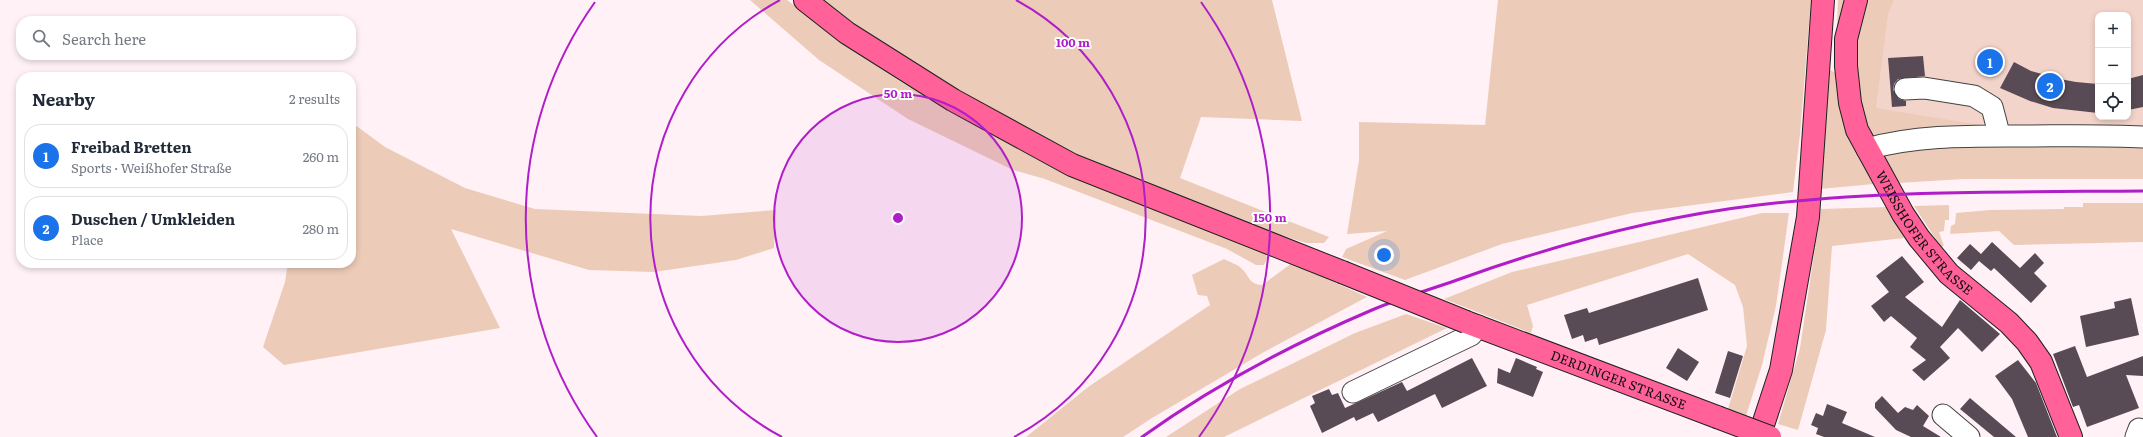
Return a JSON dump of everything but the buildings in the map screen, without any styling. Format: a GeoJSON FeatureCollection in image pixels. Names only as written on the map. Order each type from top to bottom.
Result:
{"type":"FeatureCollection","features":[{"type":"Feature","properties":{"kind":"main road","name":"DERDINGER STRASSE"},"geometry":{"type":"LineString","coordinates":[[805,0],[847,33],[953,100],[1072,165],[1472,324],[1770,437]]}},
{"type":"Feature","properties":{"kind":"main road"},"geometry":{"type":"LineString","coordinates":[[1759,437],[1781,370],[1808,217],[1823,0]]}},
{"type":"Feature","properties":{"kind":"main road","name":"WEISSHOFER STRASSE"},"geometry":{"type":"LineString","coordinates":[[1856,0],[1846,39],[1846,66],[1852,117],[1867,149],[1903,214],[1924,244],[1954,278],[2009,323],[2027,342],[2041,362],[2071,437]]}},
{"type":"Feature","properties":{"kind":"lane"},"geometry":{"type":"LineString","coordinates":[[1905,89],[1924,88],[1974,96],[1992,107],[1997,126],[1996,136]]}},
{"type":"Feature","properties":{"kind":"lane"},"geometry":{"type":"LineString","coordinates":[[1867,149],[1909,139],[1996,136],[2143,137]]}},
{"type":"Feature","properties":{"kind":"lane"},"geometry":{"type":"LineString","coordinates":[[1353,392],[1472,335],[1472,324]]}},
{"type":"Feature","properties":{"kind":"lane"},"geometry":{"type":"LineString","coordinates":[[1943,415],[1969,437]]}},
{"type":"Feature","properties":{"kind":"shaded area"},"geometry":{"type":"Polygon","coordinates":[[[750,0],[787,0],[853,50],[901,82],[983,129],[1043,158],[1265,251],[1267,258],[1264,265],[1256,265],[1227,249],[1045,179],[1013,170],[908,119],[819,60],[750,0]]]}},
{"type":"Feature","properties":{"kind":"shaded area"},"geometry":{"type":"Polygon","coordinates":[[[815,0],[1272,0],[1302,121],[1201,117],[1180,178],[1329,237],[1324,243],[1306,243],[1218,215],[1048,145],[965,99],[815,0]]]}},
{"type":"Feature","properties":{"kind":"shaded area"},"geometry":{"type":"Polygon","coordinates":[[[1498,0],[1811,0],[1800,134],[1793,192],[1632,213],[1502,244],[1405,280],[1342,257],[1346,249],[1387,231],[1347,234],[1359,160],[1359,122],[1485,125],[1498,0]]]}},
{"type":"Feature","properties":{"kind":"shaded area"},"geometry":{"type":"Polygon","coordinates":[[[1838,0],[1848,0],[1836,51],[1838,0]]]}},
{"type":"Feature","properties":{"kind":"shaded area"},"geometry":{"type":"Polygon","coordinates":[[[1861,0],[1977,0],[2095,114],[2095,120],[2131,119],[2143,129],[2143,179],[1963,179],[1898,183],[1862,121],[1851,42],[1861,0]]]}},
{"type":"Feature","properties":{"kind":"shaded area"},"geometry":{"type":"Polygon","coordinates":[[[1894,0],[2143,0],[2143,129],[1987,126],[1876,108],[1888,14],[1894,0]]]}},
{"type":"Feature","properties":{"kind":"shaded area"},"geometry":{"type":"Polygon","coordinates":[[[1830,70],[1838,74],[1847,132],[1874,184],[1820,189],[1830,70]]]}},
{"type":"Feature","properties":{"kind":"shaded area"},"geometry":{"type":"Polygon","coordinates":[[[356,126],[385,147],[465,188],[535,209],[701,216],[776,210],[774,248],[736,260],[654,272],[589,270],[451,229],[500,328],[284,365],[263,347],[285,282],[287,268],[356,268],[356,126]]]}},
{"type":"Feature","properties":{"kind":"shaded area"},"geometry":{"type":"Polygon","coordinates":[[[2083,203],[2143,203],[2143,242],[2014,245],[1999,231],[1950,234],[1951,226],[1955,224],[1956,213],[1990,210],[2064,209],[2064,207],[2083,207],[2083,203]]]}},
{"type":"Feature","properties":{"kind":"shaded area"},"geometry":{"type":"Polygon","coordinates":[[[1949,205],[1949,220],[1945,220],[1944,231],[1939,232],[1944,246],[1941,247],[1914,206],[1949,205]]]}},
{"type":"Feature","properties":{"kind":"shaded area"},"geometry":{"type":"Polygon","coordinates":[[[1888,207],[1904,238],[1832,246],[1826,330],[1798,430],[1778,424],[1800,348],[1815,248],[1817,247],[1815,247],[1821,209],[1888,207]]]}},
{"type":"Feature","properties":{"kind":"shaded area"},"geometry":{"type":"Polygon","coordinates":[[[1762,213],[1789,213],[1776,306],[1762,365],[1746,416],[1728,409],[1747,346],[1743,307],[1735,285],[1688,254],[1527,305],[1533,326],[1531,333],[1444,299],[1512,272],[1762,213]]]}},
{"type":"Feature","properties":{"kind":"shaded area"},"geometry":{"type":"Polygon","coordinates":[[[1224,259],[1239,267],[1254,283],[1257,284],[1262,285],[1292,263],[1367,297],[1264,352],[1152,418],[1123,437],[1026,437],[1088,387],[1210,305],[1207,296],[1198,295],[1192,275],[1224,259]]]}},
{"type":"Feature","properties":{"kind":"shaded area"},"geometry":{"type":"Polygon","coordinates":[[[1406,314],[1447,328],[1224,437],[1166,437],[1240,389],[1355,333],[1406,314]]]}},
{"type":"Feature","properties":{"kind":"railway"},"geometry":{"type":"LineString","coordinates":[[1142,437],[1169,418],[1225,383],[1312,337],[1342,323],[1404,298],[1494,267],[1606,234],[1720,210],[1806,200],[1902,194],[2143,191]]}},
{"type":"Feature","properties":{"kind":"place","name":"Freibad Bretten"},"geometry":{"type":"Point","coordinates":[1990,62]}},
{"type":"Feature","properties":{"kind":"place","name":"Duschen / Umkleiden"},"geometry":{"type":"Point","coordinates":[2050,86]}}]}
